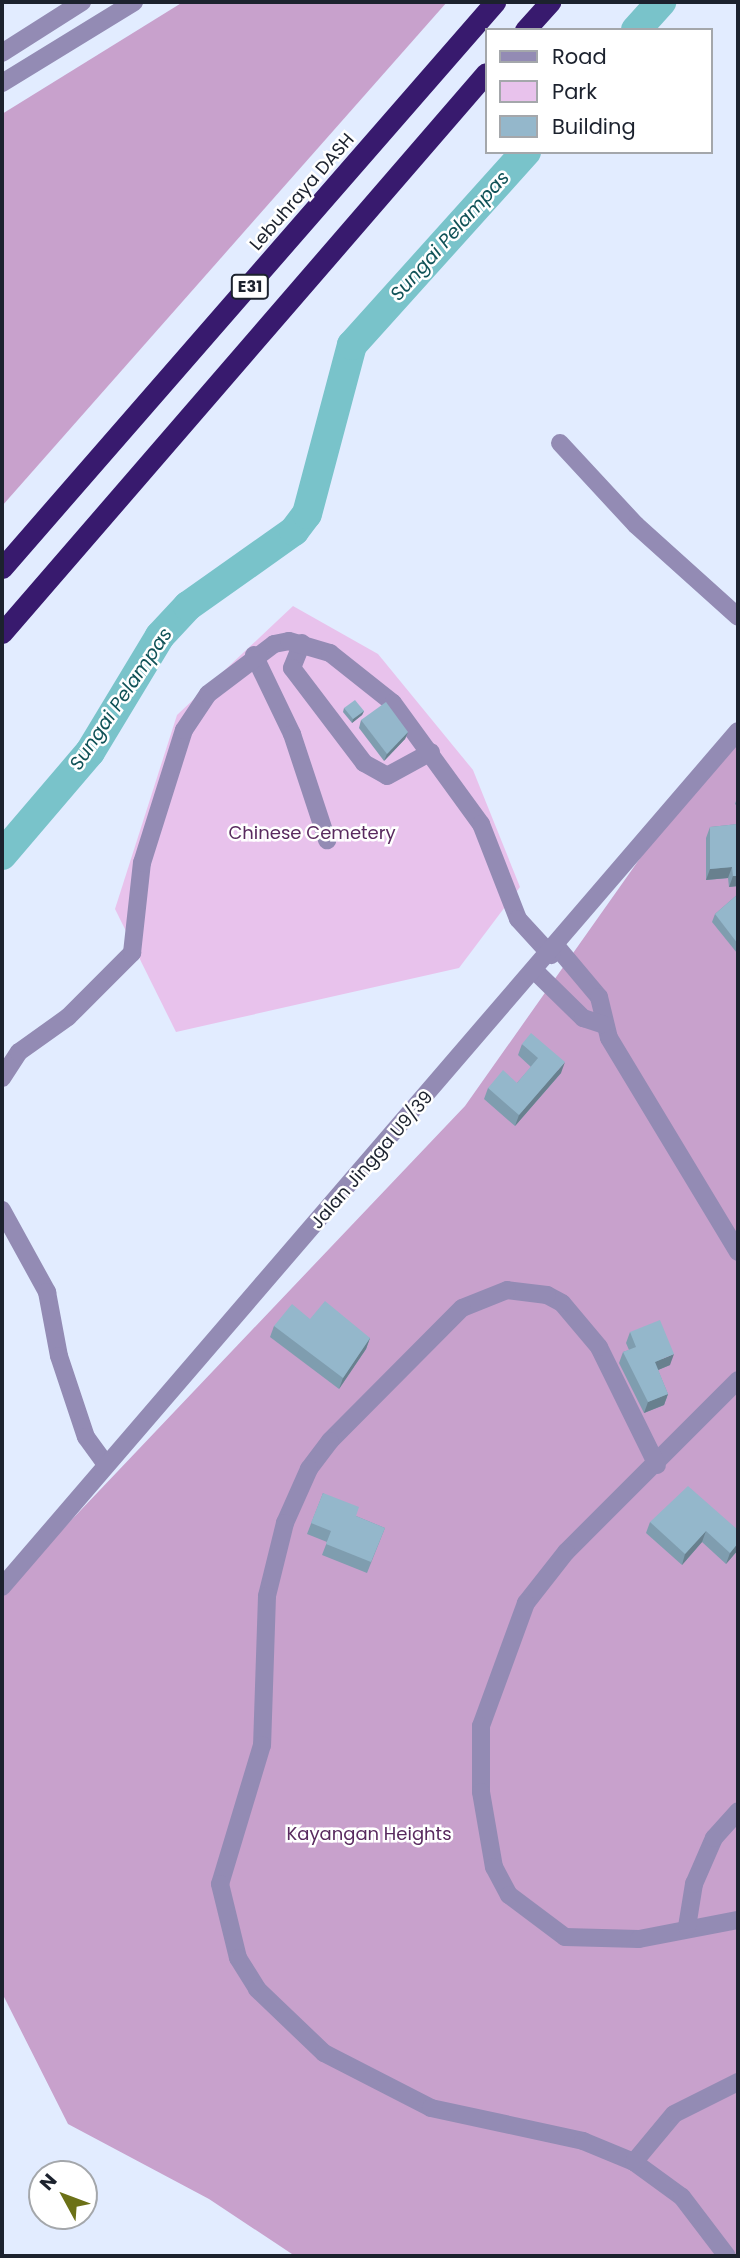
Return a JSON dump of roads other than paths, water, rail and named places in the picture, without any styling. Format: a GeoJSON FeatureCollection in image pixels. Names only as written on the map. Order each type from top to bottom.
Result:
{"type":"FeatureCollection","features":[{"type":"Feature","properties":{"kind":"highway","name":"Lebuhraya DASH"},"geometry":{"type":"LineString","coordinates":[[2,568],[495,2]]}},
{"type":"Feature","properties":{"kind":"highway"},"geometry":{"type":"LineString","coordinates":[[527,28],[550,2]]}},
{"type":"Feature","properties":{"kind":"highway","name":"E31"},"geometry":{"type":"LineString","coordinates":[[2,633],[484,75]]}},
{"type":"Feature","properties":{"kind":"street"},"geometry":{"type":"LineString","coordinates":[[2,53],[82,2]]}},
{"type":"Feature","properties":{"kind":"street"},"geometry":{"type":"LineString","coordinates":[[2,83],[134,2]]}},
{"type":"Feature","properties":{"kind":"street"},"geometry":{"type":"LineString","coordinates":[[560,443],[636,525],[738,617]]}},
{"type":"Feature","properties":{"kind":"street"},"geometry":{"type":"LineString","coordinates":[[303,643],[292,668],[363,763],[387,776],[431,752]]}},
{"type":"Feature","properties":{"kind":"street"},"geometry":{"type":"LineString","coordinates":[[2,1077],[19,1052],[68,1017],[132,953],[142,863],[184,730],[195,708],[254,655],[274,644],[303,643],[330,653],[369,682],[431,752],[481,824],[518,919],[599,997],[602,1024],[738,1252]]}},
{"type":"Feature","properties":{"kind":"street"},"geometry":{"type":"LineString","coordinates":[[254,655],[292,734],[327,840]]}},
{"type":"Feature","properties":{"kind":"street","name":"Jalan Jingga U9/39"},"geometry":{"type":"LineString","coordinates":[[2,1587],[536,972],[738,731]]}},
{"type":"Feature","properties":{"kind":"street"},"geometry":{"type":"LineString","coordinates":[[536,972],[583,1018],[602,1024]]}},
{"type":"Feature","properties":{"kind":"street"},"geometry":{"type":"LineString","coordinates":[[2,1210],[47,1292],[59,1356],[82,1425],[106,1465]]}},
{"type":"Feature","properties":{"kind":"street"},"geometry":{"type":"LineString","coordinates":[[657,1465],[599,1347],[562,1304],[547,1294],[507,1290],[462,1308],[330,1441],[309,1469],[285,1523],[267,1596],[262,1745],[220,1884],[238,1958],[257,1989],[324,2053],[431,2108],[583,2141],[634,2162],[682,2197],[727,2256]]}},
{"type":"Feature","properties":{"kind":"street"},"geometry":{"type":"LineString","coordinates":[[738,1380],[657,1465],[566,1552],[526,1603],[481,1726],[481,1792],[494,1867],[509,1895],[544,1926],[565,1937],[602,1940],[738,1920]]}},
{"type":"Feature","properties":{"kind":"street"},"geometry":{"type":"LineString","coordinates":[[687,1927],[694,1884],[714,1838],[738,1811]]}},
{"type":"Feature","properties":{"kind":"street"},"geometry":{"type":"LineString","coordinates":[[634,2162],[674,2114],[738,2082]]}},
{"type":"Feature","properties":{"kind":"waterway","name":"Sungai Pelampas"},"geometry":{"type":"LineString","coordinates":[[638,28],[661,2]]}},
{"type":"Feature","properties":{"kind":"waterway","name":"Sungai Pelampas"},"geometry":{"type":"LineString","coordinates":[[2,855],[90,752],[160,636],[188,606],[294,531],[307,514],[352,345],[524,154]]}},
{"type":"Feature","properties":{"kind":"park label","name":"Chinese Cemetery"},"geometry":{"type":"Point","coordinates":[312,833]}},
{"type":"Feature","properties":{"kind":"park label","name":"Kayangan Heights"},"geometry":{"type":"Point","coordinates":[369,1834]}}]}
